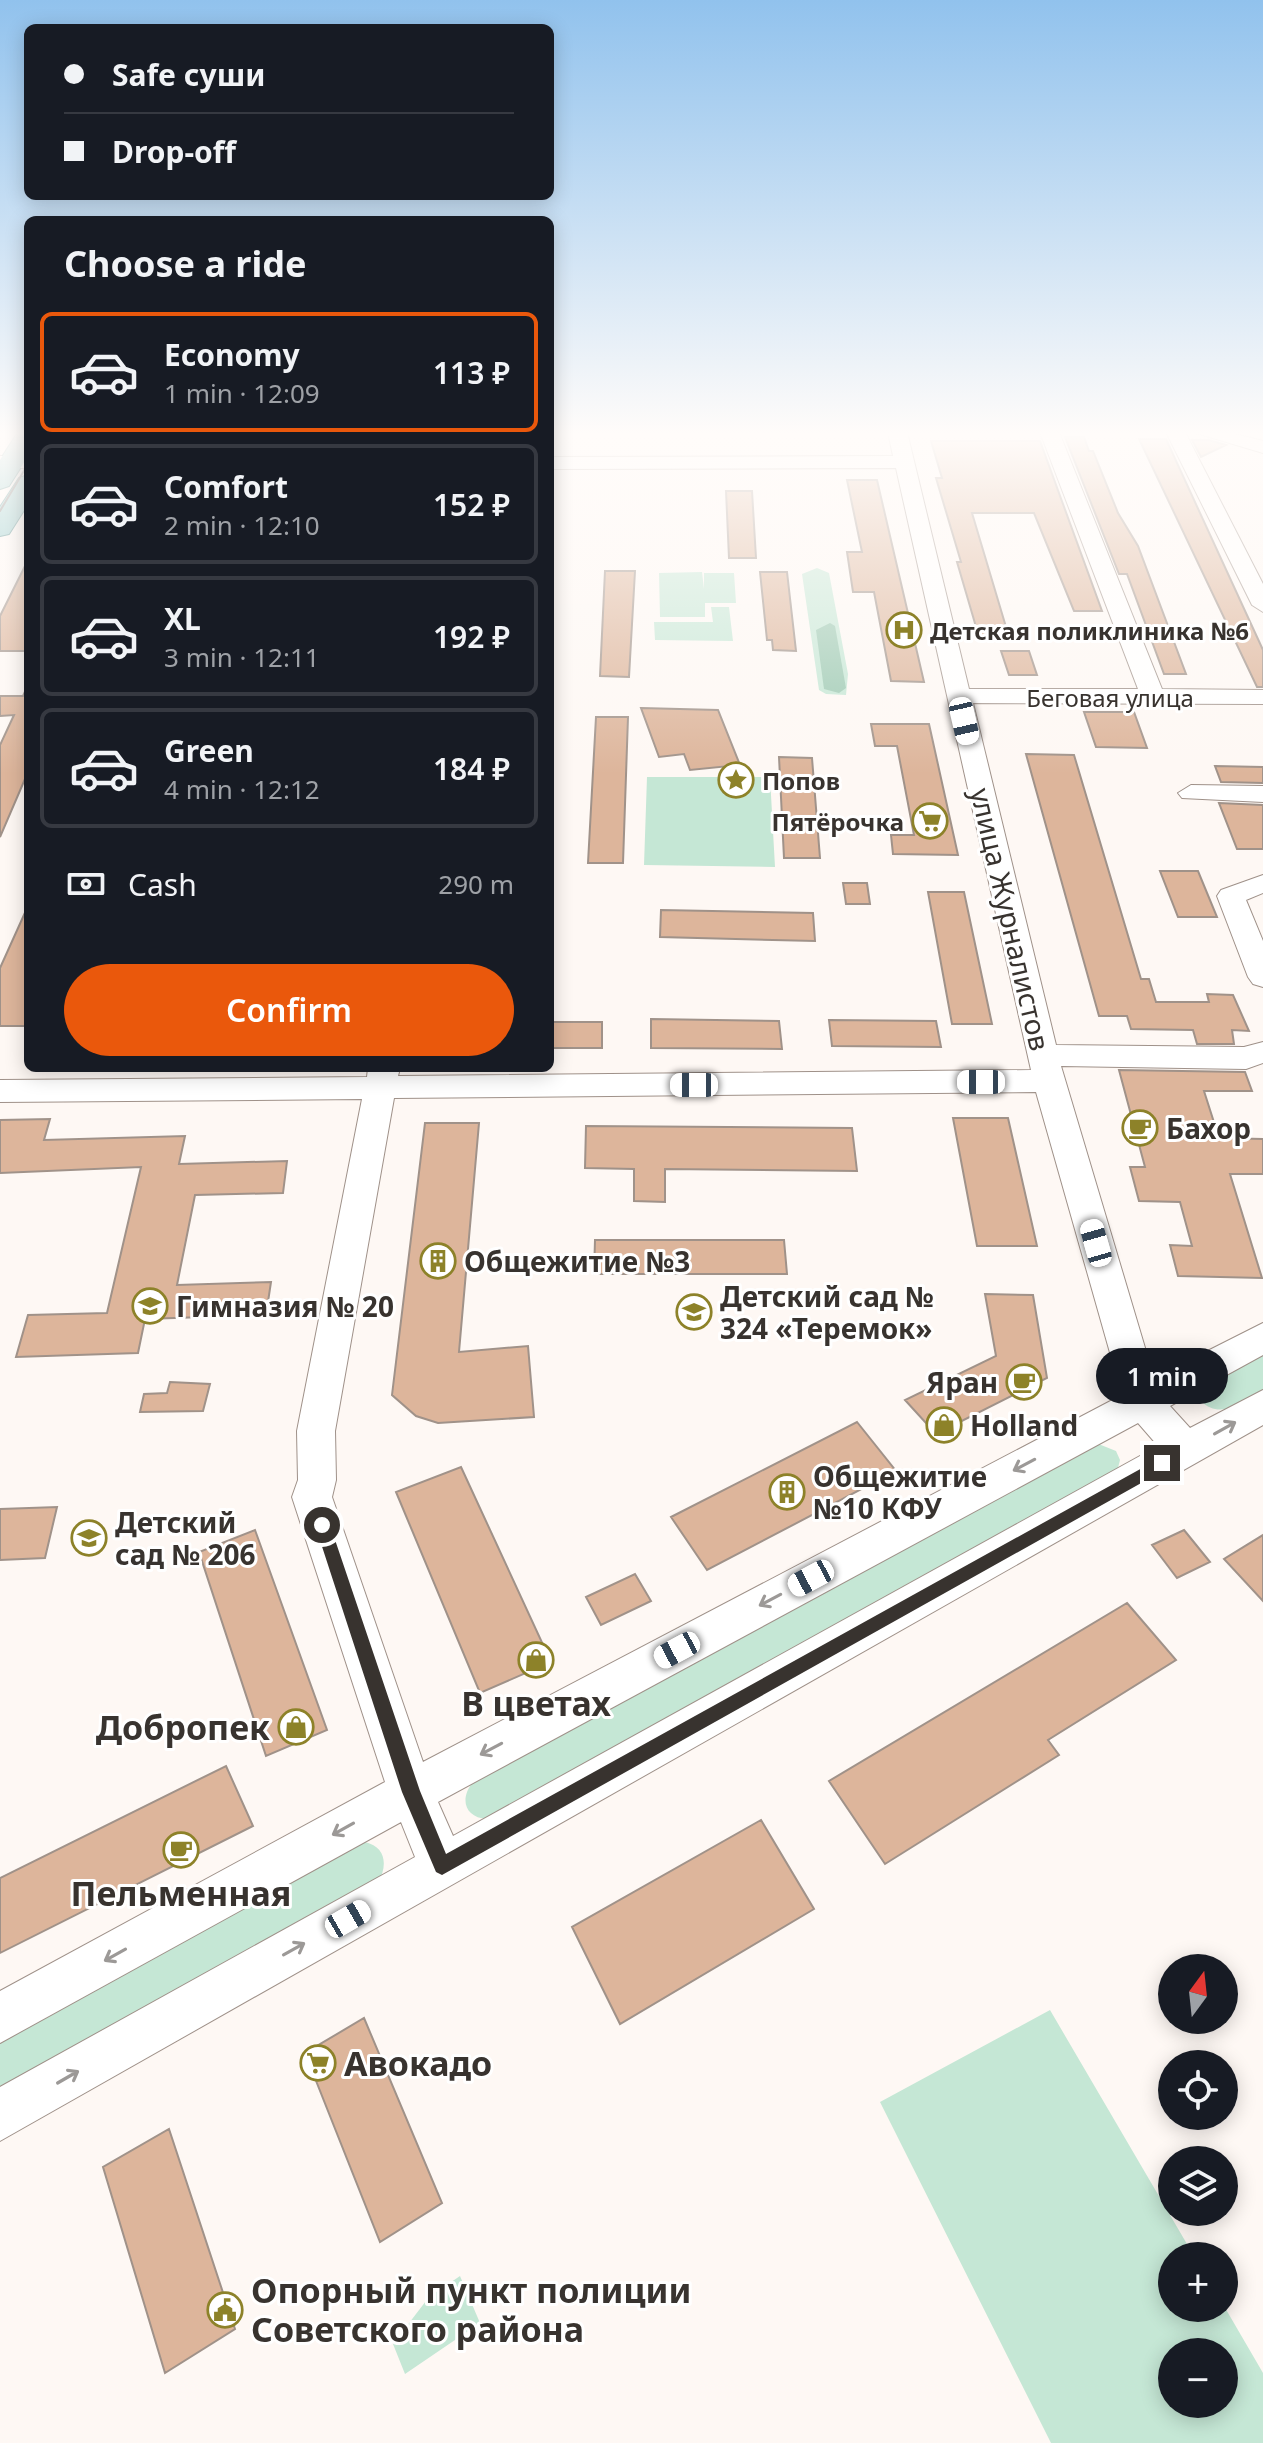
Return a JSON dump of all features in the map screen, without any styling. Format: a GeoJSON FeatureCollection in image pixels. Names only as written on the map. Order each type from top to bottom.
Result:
{"type":"FeatureCollection","features":[{"type":"Feature","properties":{"kind":"street","name":"улица Журналистов"},"geometry":{"type":"LineString","coordinates":[[923,546],[1046,1068],[1143,1402]]}},
{"type":"Feature","properties":{"kind":"street"},"geometry":{"type":"LineString","coordinates":[[1094,546],[1153,697]]}},
{"type":"Feature","properties":{"kind":"street"},"geometry":{"type":"LineString","coordinates":[[1233,546],[1263,605]]}},
{"type":"Feature","properties":{"kind":"street","name":"Беговая улица"},"geometry":{"type":"LineString","coordinates":[[958,696],[1263,697]]}},
{"type":"Feature","properties":{"kind":"street"},"geometry":{"type":"LineString","coordinates":[[1191,793],[1263,794]]}},
{"type":"Feature","properties":{"kind":"street"},"geometry":{"type":"LineString","coordinates":[[1263,883],[1231,896],[1263,977]]}},
{"type":"Feature","properties":{"kind":"street"},"geometry":{"type":"LineString","coordinates":[[0,1091],[382,1078],[1046,1068],[1246,1058],[1263,1052]]}},
{"type":"Feature","properties":{"kind":"street"},"geometry":{"type":"LineString","coordinates":[[382,1078],[316,1431],[317,1480],[312,1497],[411,1792],[442,1866]]}},
{"type":"Feature","properties":{"kind":"street"},"geometry":{"type":"LineString","coordinates":[[0,2018],[411,1792],[1263,1338]]}},
{"type":"Feature","properties":{"kind":"street"},"geometry":{"type":"LineString","coordinates":[[1143,1402],[1186,1450]]}},
{"type":"Feature","properties":{"kind":"street"},"geometry":{"type":"LineString","coordinates":[[0,2115],[1263,1406]]}},
{"type":"Feature","properties":{"kind":"green space"},"geometry":{"type":"Polygon","coordinates":[[[817,568],[829,573],[848,674],[846,695],[826,694],[819,690],[802,574],[817,568]]]}},
{"type":"Feature","properties":{"kind":"green space"},"geometry":{"type":"Polygon","coordinates":[[[702,572],[704,589],[704,573],[734,573],[736,603],[705,603],[705,617],[660,617],[659,573],[702,572]]]}},
{"type":"Feature","properties":{"kind":"green space"},"geometry":{"type":"Polygon","coordinates":[[[711,607],[729,607],[733,641],[655,640],[654,622],[713,622],[711,607]]]}},
{"type":"Feature","properties":{"kind":"green space"},"geometry":{"type":"Polygon","coordinates":[[[830,623],[835,626],[846,688],[839,693],[824,689],[816,630],[830,623]]]}},
{"type":"Feature","properties":{"kind":"green space"},"geometry":{"type":"Polygon","coordinates":[[[647,777],[770,777],[775,867],[644,865],[647,777]]]}},
{"type":"Feature","properties":{"kind":"green space"},"geometry":{"type":"Polygon","coordinates":[[[1263,1353],[1263,1390],[1240,1404],[1224,1409],[1209,1407],[1201,1401],[1200,1388],[1263,1353]]]}},
{"type":"Feature","properties":{"kind":"green space"},"geometry":{"type":"Polygon","coordinates":[[[1096,1443],[1116,1451],[1120,1460],[1118,1468],[487,1819],[474,1815],[466,1806],[466,1795],[473,1782],[1096,1443]]]}},
{"type":"Feature","properties":{"kind":"green space"},"geometry":{"type":"Polygon","coordinates":[[[365,1842],[377,1848],[383,1858],[378,1883],[0,2098],[0,2038],[365,1842]]]}},
{"type":"Feature","properties":{"kind":"green space"},"geometry":{"type":"Polygon","coordinates":[[[1050,2010],[1158,2194],[1158,2226],[1176,2226],[1186,2242],[1158,2242],[1158,2322],[1233,2322],[1263,2373],[1263,2443],[1051,2443],[880,2102],[1050,2010]]]}},
{"type":"Feature","properties":{"kind":"green space"},"geometry":{"type":"Polygon","coordinates":[[[460,2276],[480,2323],[405,2374],[393,2344],[429,2297],[460,2276]]]}},
{"type":"Feature","properties":{"kind":"building"},"geometry":{"type":"Polygon","coordinates":[[[728,546],[755,546],[756,558],[729,558],[728,546]]]}},
{"type":"Feature","properties":{"kind":"building"},"geometry":{"type":"Polygon","coordinates":[[[861,546],[892,546],[924,682],[891,681],[874,592],[853,592],[847,552],[862,552],[861,546]]]}},
{"type":"Feature","properties":{"kind":"building"},"geometry":{"type":"Polygon","coordinates":[[[956,546],[982,546],[1009,637],[979,637],[957,562],[961,562],[956,546]]]}},
{"type":"Feature","properties":{"kind":"building"},"geometry":{"type":"Polygon","coordinates":[[[1047,546],[1078,546],[1102,611],[1074,611],[1047,546]]]}},
{"type":"Feature","properties":{"kind":"building"},"geometry":{"type":"Polygon","coordinates":[[[1108,546],[1138,546],[1186,674],[1164,674],[1127,574],[1119,574],[1108,546]]]}},
{"type":"Feature","properties":{"kind":"building"},"geometry":{"type":"Polygon","coordinates":[[[1190,546],[1215,546],[1263,650],[1263,687],[1257,687],[1190,546]]]}},
{"type":"Feature","properties":{"kind":"building"},"geometry":{"type":"Polygon","coordinates":[[[24,568],[24,651],[0,651],[0,616],[24,568]]]}},
{"type":"Feature","properties":{"kind":"building"},"geometry":{"type":"Polygon","coordinates":[[[605,571],[635,571],[629,677],[600,676],[605,571]]]}},
{"type":"Feature","properties":{"kind":"building"},"geometry":{"type":"Polygon","coordinates":[[[760,572],[787,572],[796,651],[773,650],[772,640],[767,640],[760,572]]]}},
{"type":"Feature","properties":{"kind":"building"},"geometry":{"type":"Polygon","coordinates":[[[1001,651],[1029,651],[1037,675],[1009,675],[1001,651]]]}},
{"type":"Feature","properties":{"kind":"building"},"geometry":{"type":"Polygon","coordinates":[[[24,694],[24,781],[0,837],[0,745],[14,715],[0,716],[0,696],[24,694]]]}},
{"type":"Feature","properties":{"kind":"building"},"geometry":{"type":"Polygon","coordinates":[[[641,708],[718,710],[740,765],[690,770],[684,754],[659,757],[641,708]]]}},
{"type":"Feature","properties":{"kind":"building"},"geometry":{"type":"Polygon","coordinates":[[[1084,712],[1134,712],[1147,748],[1096,747],[1084,712]]]}},
{"type":"Feature","properties":{"kind":"building"},"geometry":{"type":"Polygon","coordinates":[[[596,717],[628,717],[623,863],[588,863],[596,717]]]}},
{"type":"Feature","properties":{"kind":"building"},"geometry":{"type":"Polygon","coordinates":[[[871,724],[929,724],[958,855],[893,854],[891,835],[914,835],[897,746],[875,746],[871,724]]]}},
{"type":"Feature","properties":{"kind":"building"},"geometry":{"type":"Polygon","coordinates":[[[1026,754],[1074,755],[1141,979],[1149,979],[1156,1002],[1209,1002],[1207,994],[1233,995],[1249,1031],[1232,1030],[1234,1044],[1197,1044],[1193,1030],[1131,1029],[1127,1016],[1099,1016],[1026,754]]]}},
{"type":"Feature","properties":{"kind":"building"},"geometry":{"type":"Polygon","coordinates":[[[779,757],[812,758],[820,858],[784,858],[779,757]]]}},
{"type":"Feature","properties":{"kind":"building"},"geometry":{"type":"Polygon","coordinates":[[[1215,766],[1263,767],[1263,783],[1221,782],[1215,766]]]}},
{"type":"Feature","properties":{"kind":"building"},"geometry":{"type":"Polygon","coordinates":[[[1219,803],[1263,805],[1263,849],[1237,849],[1219,803]]]}},
{"type":"Feature","properties":{"kind":"building"},"geometry":{"type":"Polygon","coordinates":[[[1160,871],[1198,871],[1217,917],[1178,917],[1160,871]]]}},
{"type":"Feature","properties":{"kind":"building"},"geometry":{"type":"Polygon","coordinates":[[[843,883],[867,883],[870,904],[846,904],[843,883]]]}},
{"type":"Feature","properties":{"kind":"building"},"geometry":{"type":"Polygon","coordinates":[[[928,892],[964,892],[992,1024],[952,1024],[928,892]]]}},
{"type":"Feature","properties":{"kind":"building"},"geometry":{"type":"Polygon","coordinates":[[[661,910],[813,913],[815,941],[660,937],[661,910]]]}},
{"type":"Feature","properties":{"kind":"building"},"geometry":{"type":"Polygon","coordinates":[[[24,915],[24,1026],[0,1026],[0,968],[24,915]]]}},
{"type":"Feature","properties":{"kind":"building"},"geometry":{"type":"Polygon","coordinates":[[[651,1019],[779,1021],[782,1049],[651,1048],[651,1019]]]}},
{"type":"Feature","properties":{"kind":"building"},"geometry":{"type":"Polygon","coordinates":[[[829,1020],[936,1021],[941,1047],[832,1046],[829,1020]]]}},
{"type":"Feature","properties":{"kind":"building"},"geometry":{"type":"Polygon","coordinates":[[[554,1022],[602,1022],[602,1048],[554,1048],[554,1022]]]}},
{"type":"Feature","properties":{"kind":"building"},"geometry":{"type":"Polygon","coordinates":[[[1119,1070],[1245,1072],[1252,1091],[1204,1091],[1219,1138],[1263,1139],[1263,1174],[1230,1174],[1262,1278],[1178,1276],[1170,1245],[1192,1246],[1180,1202],[1139,1201],[1130,1167],[1145,1167],[1119,1070]]]}},
{"type":"Feature","properties":{"kind":"building"},"geometry":{"type":"Polygon","coordinates":[[[953,1118],[1008,1118],[1037,1246],[977,1246],[953,1118]]]}},
{"type":"Feature","properties":{"kind":"building"},"geometry":{"type":"Polygon","coordinates":[[[50,1119],[44,1140],[185,1136],[179,1164],[287,1161],[283,1193],[195,1195],[177,1285],[271,1282],[266,1315],[145,1319],[138,1353],[16,1357],[28,1315],[107,1313],[141,1167],[0,1173],[0,1120],[50,1119]]]}},
{"type":"Feature","properties":{"kind":"building"},"geometry":{"type":"Polygon","coordinates":[[[425,1123],[479,1123],[459,1352],[528,1346],[534,1417],[438,1423],[416,1416],[392,1395],[425,1123]]]}},
{"type":"Feature","properties":{"kind":"building"},"geometry":{"type":"Polygon","coordinates":[[[586,1126],[852,1128],[857,1171],[665,1169],[665,1202],[634,1201],[634,1169],[585,1168],[586,1126]]]}},
{"type":"Feature","properties":{"kind":"building"},"geometry":{"type":"Polygon","coordinates":[[[595,1240],[784,1240],[787,1274],[594,1274],[595,1240]]]}},
{"type":"Feature","properties":{"kind":"building"},"geometry":{"type":"Polygon","coordinates":[[[985,1294],[1033,1295],[1047,1378],[936,1434],[905,1400],[996,1356],[985,1294]]]}},
{"type":"Feature","properties":{"kind":"building"},"geometry":{"type":"Polygon","coordinates":[[[170,1382],[210,1384],[203,1411],[140,1412],[144,1394],[167,1393],[170,1382]]]}},
{"type":"Feature","properties":{"kind":"building","name":"Общежитие №10 КФУ"},"geometry":{"type":"Polygon","coordinates":[[[857,1422],[896,1471],[707,1570],[671,1517],[857,1422]]]}},
{"type":"Feature","properties":{"kind":"building"},"geometry":{"type":"Polygon","coordinates":[[[461,1467],[551,1662],[480,1693],[396,1492],[461,1467]]]}},
{"type":"Feature","properties":{"kind":"building"},"geometry":{"type":"Polygon","coordinates":[[[57,1507],[45,1558],[0,1560],[0,1509],[57,1507]]]}},
{"type":"Feature","properties":{"kind":"building"},"geometry":{"type":"Polygon","coordinates":[[[255,1530],[327,1730],[266,1756],[199,1552],[255,1530]]]}},
{"type":"Feature","properties":{"kind":"building"},"geometry":{"type":"Polygon","coordinates":[[[1184,1530],[1210,1562],[1177,1578],[1152,1545],[1184,1530]]]}},
{"type":"Feature","properties":{"kind":"building"},"geometry":{"type":"Polygon","coordinates":[[[1263,1535],[1263,1601],[1224,1559],[1263,1535]]]}},
{"type":"Feature","properties":{"kind":"building"},"geometry":{"type":"Polygon","coordinates":[[[635,1574],[651,1601],[601,1625],[586,1597],[635,1574]]]}},
{"type":"Feature","properties":{"kind":"building"},"geometry":{"type":"Polygon","coordinates":[[[1127,1603],[1176,1660],[1048,1740],[1059,1755],[885,1864],[829,1781],[1127,1603]]]}},
{"type":"Feature","properties":{"kind":"building"},"geometry":{"type":"Polygon","coordinates":[[[226,1766],[253,1826],[0,1953],[0,1878],[226,1766]]]}},
{"type":"Feature","properties":{"kind":"building"},"geometry":{"type":"Polygon","coordinates":[[[761,1820],[814,1909],[620,2024],[572,1927],[761,1820]]]}},
{"type":"Feature","properties":{"kind":"building"},"geometry":{"type":"Polygon","coordinates":[[[364,2018],[442,2203],[380,2242],[305,2053],[364,2018]]]}},
{"type":"Feature","properties":{"kind":"building"},"geometry":{"type":"Polygon","coordinates":[[[169,2129],[235,2329],[165,2373],[103,2167],[169,2129]]]}},
{"type":"Feature","properties":{"kind":"place","name":"Детская поликлиника №6"},"geometry":{"type":"Point","coordinates":[904,630]}},
{"type":"Feature","properties":{"kind":"place","name":"Попов"},"geometry":{"type":"Point","coordinates":[736,780]}},
{"type":"Feature","properties":{"kind":"place","name":"Пятёрочка"},"geometry":{"type":"Point","coordinates":[930,821]}},
{"type":"Feature","properties":{"kind":"place","name":"Бахор"},"geometry":{"type":"Point","coordinates":[1140,1128]}},
{"type":"Feature","properties":{"kind":"place","name":"Общежитие №3"},"geometry":{"type":"Point","coordinates":[438,1261]}},
{"type":"Feature","properties":{"kind":"place","name":"Гимназия № 20"},"geometry":{"type":"Point","coordinates":[150,1306]}},
{"type":"Feature","properties":{"kind":"place","name":"Детский сад № 324 «Теремок»"},"geometry":{"type":"Point","coordinates":[694,1312]}},
{"type":"Feature","properties":{"kind":"place","name":"Яран"},"geometry":{"type":"Point","coordinates":[1024,1382]}},
{"type":"Feature","properties":{"kind":"place","name":"Holland"},"geometry":{"type":"Point","coordinates":[944,1425]}},
{"type":"Feature","properties":{"kind":"place","name":"Общежитие №10 КФУ"},"geometry":{"type":"Point","coordinates":[787,1492]}},
{"type":"Feature","properties":{"kind":"place","name":"Детский сад № 206"},"geometry":{"type":"Point","coordinates":[89,1538]}},
{"type":"Feature","properties":{"kind":"place","name":"В цветах"},"geometry":{"type":"Point","coordinates":[536,1660]}},
{"type":"Feature","properties":{"kind":"place","name":"Добропек"},"geometry":{"type":"Point","coordinates":[296,1727]}},
{"type":"Feature","properties":{"kind":"place","name":"Пельменная"},"geometry":{"type":"Point","coordinates":[181,1850]}},
{"type":"Feature","properties":{"kind":"place","name":"Авокадо"},"geometry":{"type":"Point","coordinates":[318,2063]}},
{"type":"Feature","properties":{"kind":"place","name":"Опорный пункт полиции Советского района"},"geometry":{"type":"Point","coordinates":[225,2310]}},
{"type":"Feature","properties":{"kind":"route"},"geometry":{"type":"LineString","coordinates":[[322,1525],[411,1792],[442,1866],[1162,1463]]}}]}
